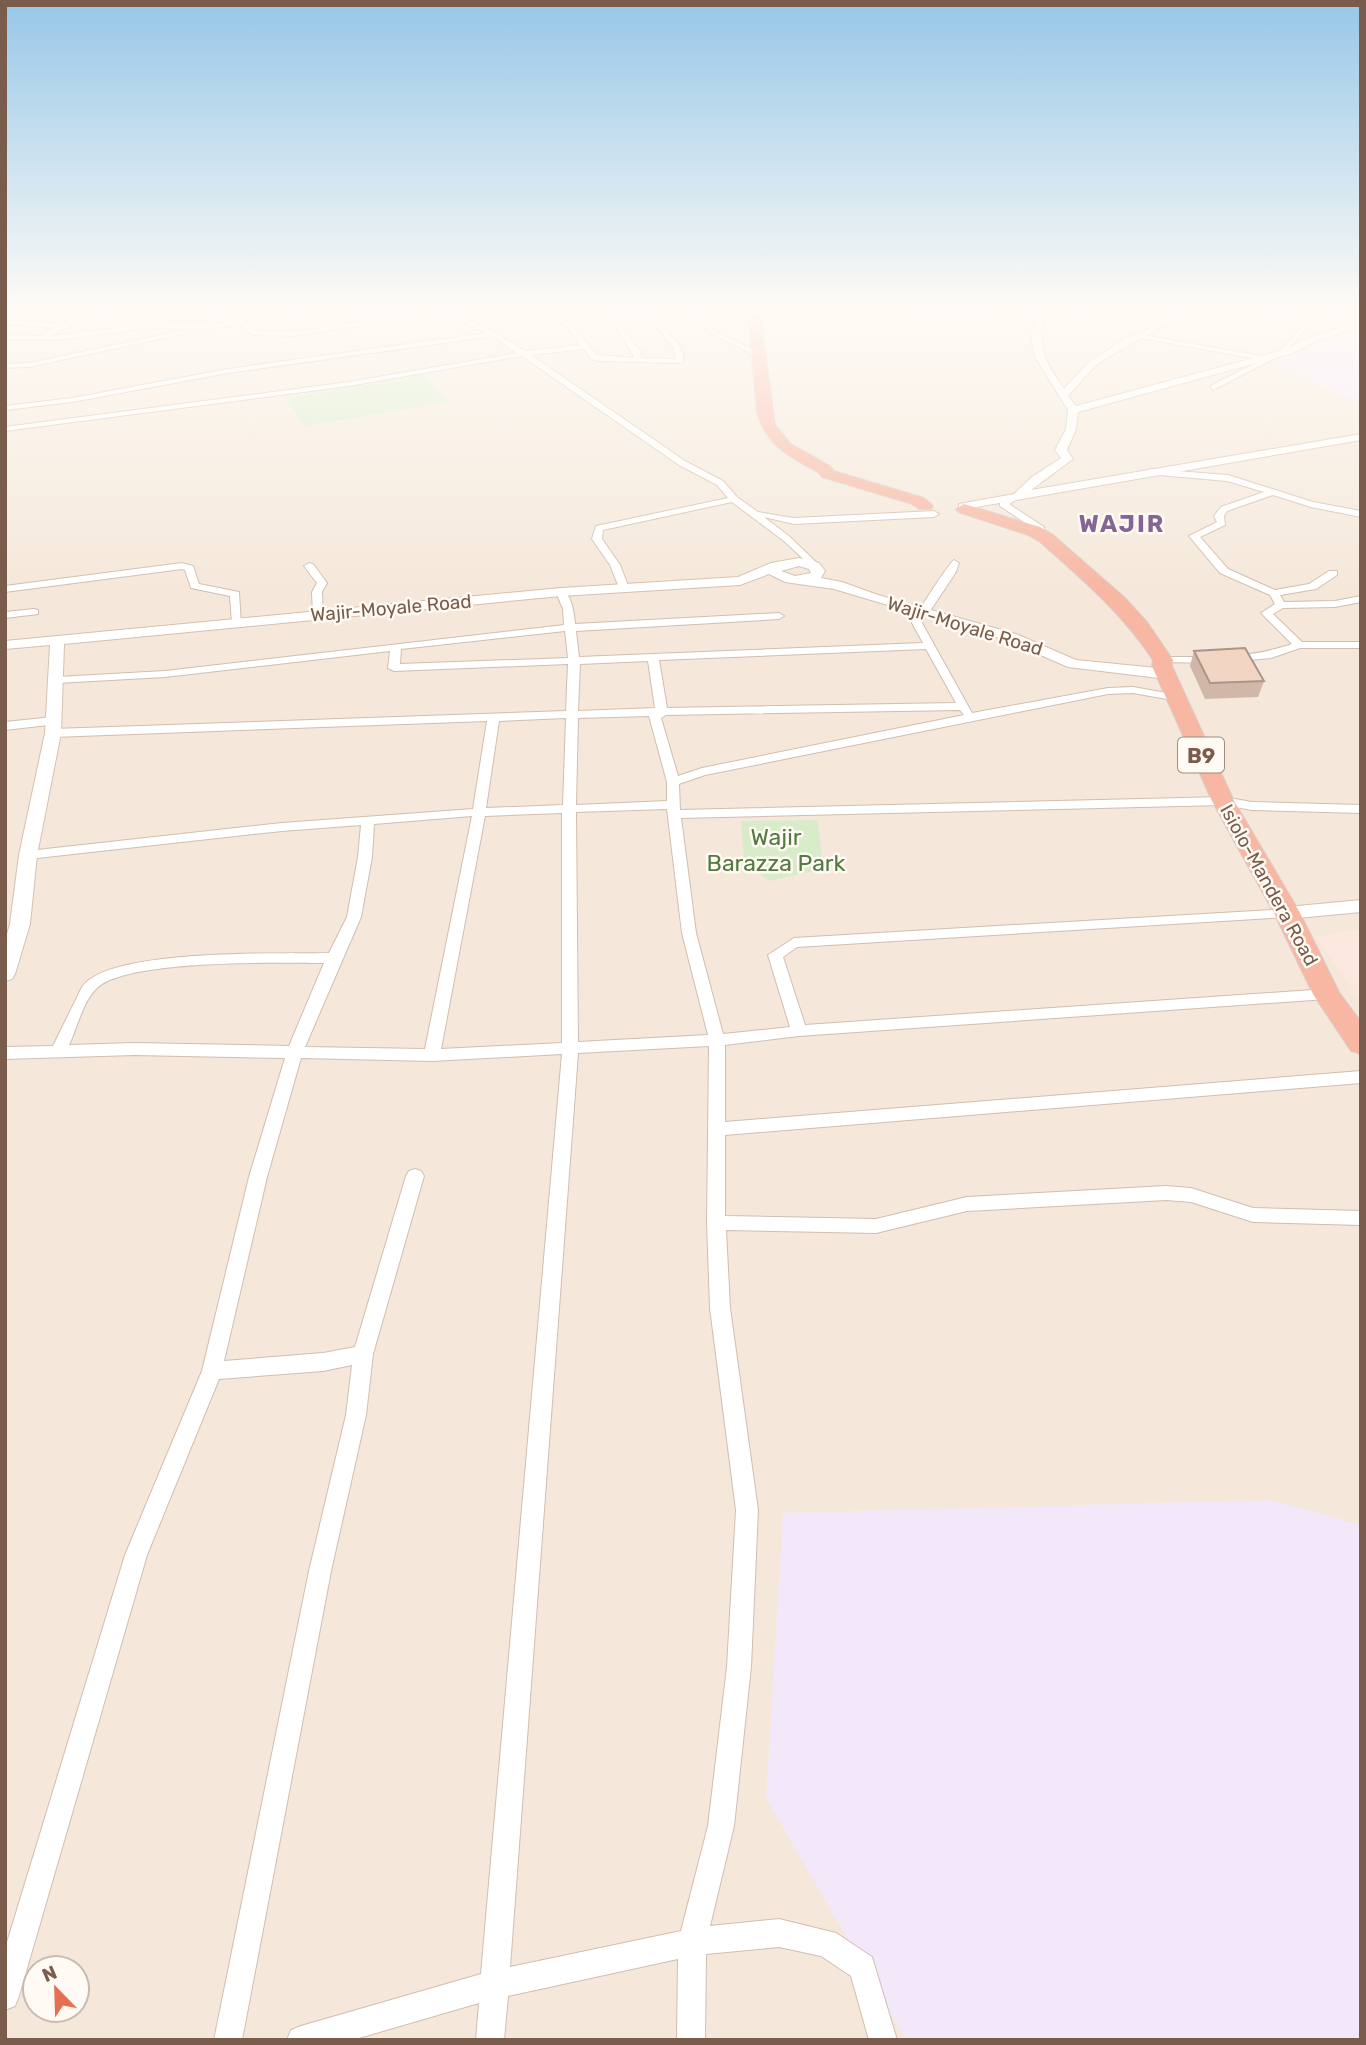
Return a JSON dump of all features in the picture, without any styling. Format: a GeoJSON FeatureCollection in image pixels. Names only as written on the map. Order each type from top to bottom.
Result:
{"type":"FeatureCollection","features":[{"type":"Feature","properties":{"kind":"highway","name":"Isiolo-Mandera Road"},"geometry":{"type":"LineString","coordinates":[[762,400],[771,434],[799,457],[825,468],[827,474],[945,506],[992,509],[1034,531],[1056,547],[1117,601],[1140,626],[1165,667],[1223,801],[1287,913],[1327,994],[1361,1044]]}},
{"type":"Feature","properties":{"kind":"street"},"geometry":{"type":"LineString","coordinates":[[5,408],[68,400]]}},
{"type":"Feature","properties":{"kind":"street"},"geometry":{"type":"LineString","coordinates":[[5,429],[223,400]]}},
{"type":"Feature","properties":{"kind":"street"},"geometry":{"type":"LineString","coordinates":[[595,400],[682,463],[720,483],[734,499],[787,539],[794,556],[816,568],[837,585]]}},
{"type":"Feature","properties":{"kind":"street"},"geometry":{"type":"LineString","coordinates":[[1034,531],[1041,529],[1003,504],[1067,459],[1061,450],[1071,429],[1073,410],[1066,400]]}},
{"type":"Feature","properties":{"kind":"street"},"geometry":{"type":"LineString","coordinates":[[1073,410],[1108,400]]}},
{"type":"Feature","properties":{"kind":"street"},"geometry":{"type":"LineString","coordinates":[[992,509],[1018,496],[1361,437]]}},
{"type":"Feature","properties":{"kind":"street"},"geometry":{"type":"LineString","coordinates":[[1150,472],[1228,478],[1271,493],[1361,513]]}},
{"type":"Feature","properties":{"kind":"street"},"geometry":{"type":"LineString","coordinates":[[1271,493],[1224,509],[1219,516],[1222,523],[1194,536],[1224,571],[1274,593],[1312,587],[1333,573]]}},
{"type":"Feature","properties":{"kind":"street"},"geometry":{"type":"LineString","coordinates":[[624,588],[615,565],[597,539],[599,528],[734,499]]}},
{"type":"Feature","properties":{"kind":"street"},"geometry":{"type":"LineString","coordinates":[[752,511],[794,521],[891,515],[945,506]]}},
{"type":"Feature","properties":{"kind":"street"},"geometry":{"type":"LineString","coordinates":[[787,539],[795,531],[826,520]]}},
{"type":"Feature","properties":{"kind":"street","name":"Wajir-Moyale Road"},"geometry":{"type":"LineString","coordinates":[[740,581],[794,556]]}},
{"type":"Feature","properties":{"kind":"street"},"geometry":{"type":"LineString","coordinates":[[954,563],[948,581],[920,618],[930,646],[966,711]]}},
{"type":"Feature","properties":{"kind":"street"},"geometry":{"type":"LineString","coordinates":[[5,589],[182,566],[189,568],[195,586],[235,594],[237,623]]}},
{"type":"Feature","properties":{"kind":"street"},"geometry":{"type":"LineString","coordinates":[[309,566],[322,583],[317,592],[318,614]]}},
{"type":"Feature","properties":{"kind":"street"},"geometry":{"type":"LineString","coordinates":[[776,566],[774,572],[784,579]]}},
{"type":"Feature","properties":{"kind":"street"},"geometry":{"type":"LineString","coordinates":[[804,580],[812,578],[816,568]]}},
{"type":"Feature","properties":{"kind":"street","name":"Wajir-Moyale Road"},"geometry":{"type":"LineString","coordinates":[[5,645],[561,592],[784,579],[837,585],[920,618],[1011,637],[1073,664],[1165,667],[1271,655],[1299,645],[1361,645]]}},
{"type":"Feature","properties":{"kind":"street"},"geometry":{"type":"LineString","coordinates":[[490,2040],[570,1049],[569,810],[574,663],[568,609],[561,592]]}},
{"type":"Feature","properties":{"kind":"street"},"geometry":{"type":"LineString","coordinates":[[1274,593],[1281,605]]}},
{"type":"Feature","properties":{"kind":"street"},"geometry":{"type":"LineString","coordinates":[[1299,645],[1266,613],[1281,605],[1301,606],[1361,599]]}},
{"type":"Feature","properties":{"kind":"street"},"geometry":{"type":"LineString","coordinates":[[5,615],[34,612]]}},
{"type":"Feature","properties":{"kind":"street"},"geometry":{"type":"LineString","coordinates":[[57,680],[165,674],[571,628],[779,616]]}},
{"type":"Feature","properties":{"kind":"street"},"geometry":{"type":"LineString","coordinates":[[5,974],[20,924],[27,855],[53,727],[57,640]]}},
{"type":"Feature","properties":{"kind":"street"},"geometry":{"type":"LineString","coordinates":[[396,646],[394,668],[574,663],[930,646]]}},
{"type":"Feature","properties":{"kind":"street"},"geometry":{"type":"LineString","coordinates":[[653,659],[661,697],[658,714],[673,782],[673,810],[689,933],[717,1040],[716,1223],[720,1308],[747,1510],[739,1667],[721,1826],[692,1942],[691,2040]]}},
{"type":"Feature","properties":{"kind":"street"},"geometry":{"type":"LineString","coordinates":[[673,782],[702,772],[966,711],[1108,691],[1133,690],[1178,698]]}},
{"type":"Feature","properties":{"kind":"street"},"geometry":{"type":"LineString","coordinates":[[5,726],[493,718],[658,714],[761,708],[966,711]]}},
{"type":"Feature","properties":{"kind":"street"},"geometry":{"type":"LineString","coordinates":[[432,1055],[479,812],[493,718]]}},
{"type":"Feature","properties":{"kind":"street"},"geometry":{"type":"LineString","coordinates":[[27,855],[282,827],[479,812],[1223,801],[1252,806],[1361,809]]}},
{"type":"Feature","properties":{"kind":"street"},"geometry":{"type":"LineString","coordinates":[[5,1996],[136,1555],[212,1371],[258,1177],[295,1052],[354,917],[365,857],[368,822]]}},
{"type":"Feature","properties":{"kind":"street"},"geometry":{"type":"LineString","coordinates":[[799,1031],[775,955],[794,943],[1287,913],[1361,906]]}},
{"type":"Feature","properties":{"kind":"street"},"geometry":{"type":"LineString","coordinates":[[58,1051],[93,982],[122,969],[152,965],[334,958]]}},
{"type":"Feature","properties":{"kind":"street"},"geometry":{"type":"LineString","coordinates":[[5,1053],[134,1049],[432,1055],[570,1049],[1327,994]]}},
{"type":"Feature","properties":{"kind":"street"},"geometry":{"type":"LineString","coordinates":[[717,1129],[1361,1077]]}},
{"type":"Feature","properties":{"kind":"street"},"geometry":{"type":"LineString","coordinates":[[228,2040],[320,1572],[356,1415],[363,1354],[415,1175]]}},
{"type":"Feature","properties":{"kind":"street"},"geometry":{"type":"LineString","coordinates":[[716,1223],[876,1226],[967,1204],[1166,1194],[1191,1195],[1262,1216],[1361,1218]]}},
{"type":"Feature","properties":{"kind":"street"},"geometry":{"type":"LineString","coordinates":[[212,1371],[323,1362],[363,1354]]}},
{"type":"Feature","properties":{"kind":"street"},"geometry":{"type":"LineString","coordinates":[[301,2040],[494,1985],[692,1942],[779,1933],[826,1943],[862,1967],[883,2040]]}},
{"type":"Feature","properties":{"kind":"shaded area","name":"WAJIR"},"geometry":{"type":"Polygon","coordinates":[[[5,400],[1361,400],[1361,2040],[5,2040],[5,400]]]}},
{"type":"Feature","properties":{"kind":"shaded area"},"geometry":{"type":"Polygon","coordinates":[[[1361,929],[1361,1001],[1317,938],[1361,929]]]}},
{"type":"Feature","properties":{"kind":"shaded area"},"geometry":{"type":"Polygon","coordinates":[[[1271,1500],[1361,1525],[1361,2040],[906,2040],[766,1798],[783,1513],[1271,1500]]]}},
{"type":"Feature","properties":{"kind":"green space"},"geometry":{"type":"Polygon","coordinates":[[[288,400],[448,402],[305,426],[288,400]]]}},
{"type":"Feature","properties":{"kind":"green space","name":"Wajir Barazza Park"},"geometry":{"type":"Polygon","coordinates":[[[818,820],[823,869],[770,881],[744,863],[741,821],[818,820]]]}},
{"type":"Feature","properties":{"kind":"building"},"geometry":{"type":"Polygon","coordinates":[[[1245,648],[1264,681],[1210,683],[1194,651],[1245,648]]]}},
{"type":"Feature","properties":{"kind":"district","name":"WAJIR"},"geometry":{"type":"Point","coordinates":[1122,524]}}]}
